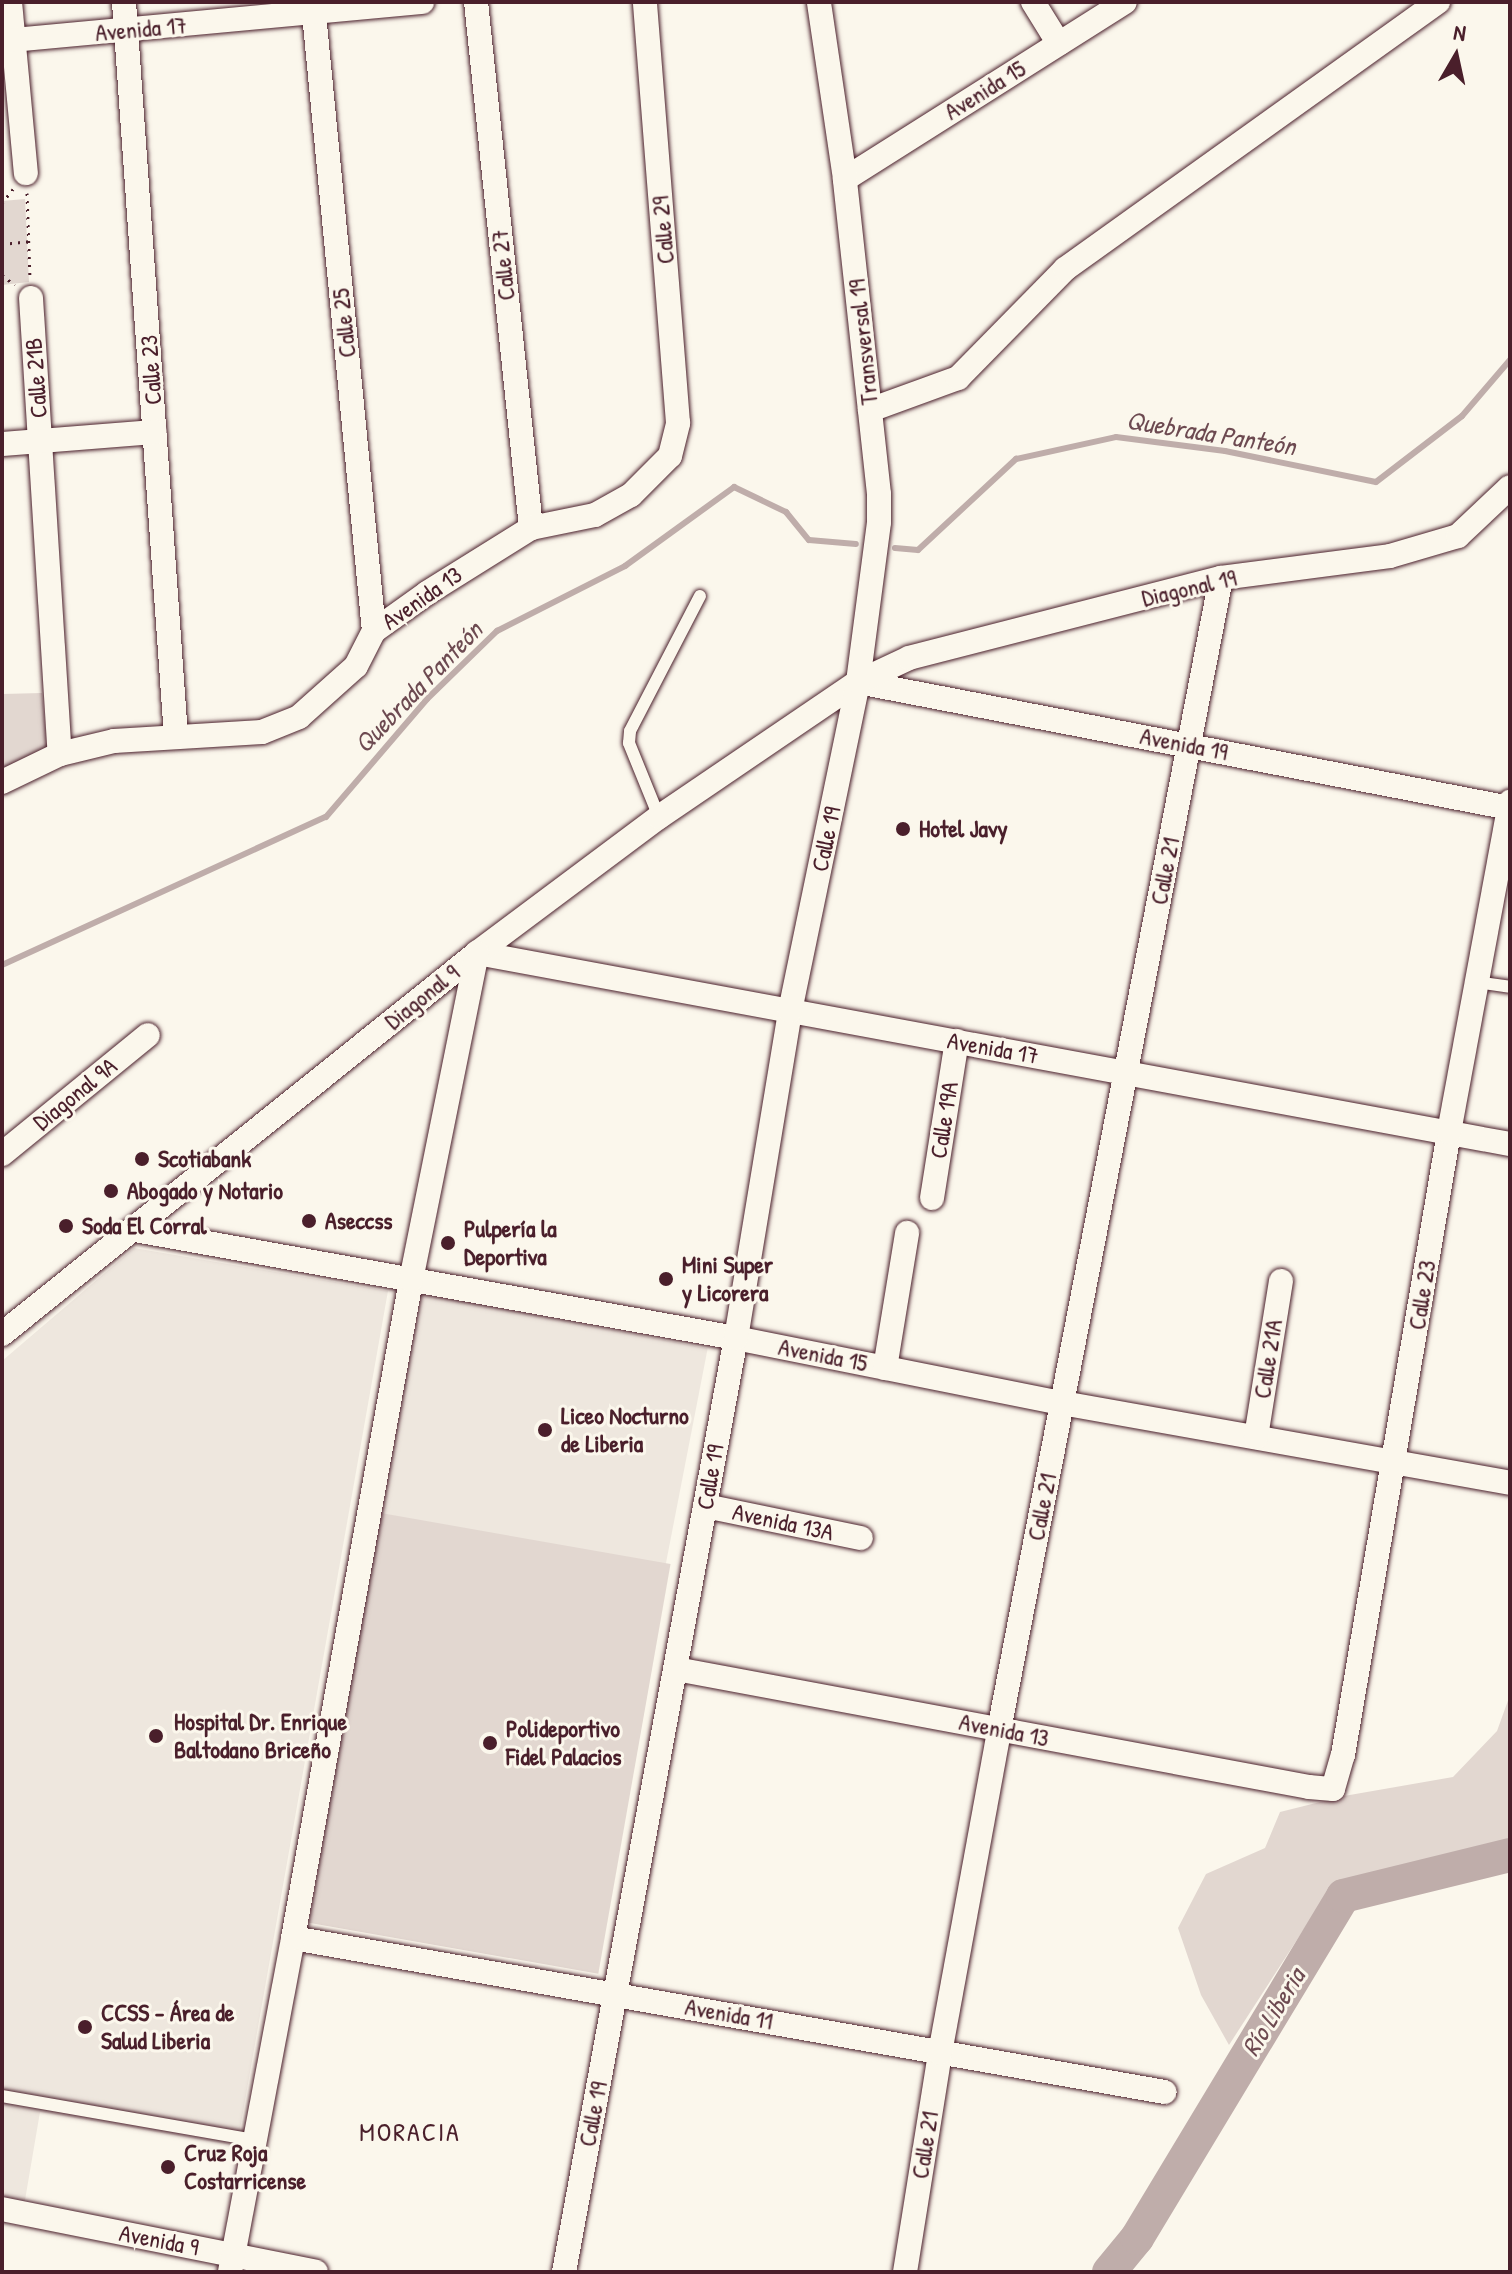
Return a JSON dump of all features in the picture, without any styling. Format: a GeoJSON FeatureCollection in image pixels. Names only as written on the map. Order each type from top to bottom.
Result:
{"type":"FeatureCollection","features":[{"type":"Feature","properties":{"kind":"street"},"geometry":{"type":"LineString","coordinates":[[10,2],[7,40],[26,173]]}},
{"type":"Feature","properties":{"kind":"street","name":"Calle 23"},"geometry":{"type":"LineString","coordinates":[[124,2],[176,737]]}},
{"type":"Feature","properties":{"kind":"street","name":"Avenida 17"},"geometry":{"type":"LineString","coordinates":[[7,40],[422,2]]}},
{"type":"Feature","properties":{"kind":"street","name":"Calle 27"},"geometry":{"type":"LineString","coordinates":[[476,2],[531,528]]}},
{"type":"Feature","properties":{"kind":"street","name":"Calle 29"},"geometry":{"type":"LineString","coordinates":[[645,2],[678,423],[670,456]]}},
{"type":"Feature","properties":{"kind":"street","name":"Transversal 19"},"geometry":{"type":"LineString","coordinates":[[819,2],[845,179],[880,508],[858,682]]}},
{"type":"Feature","properties":{"kind":"street"},"geometry":{"type":"LineString","coordinates":[[1033,2],[1059,44]]}},
{"type":"Feature","properties":{"kind":"street","name":"Avenida 15"},"geometry":{"type":"LineString","coordinates":[[845,179],[1125,2]]}},
{"type":"Feature","properties":{"kind":"street"},"geometry":{"type":"LineString","coordinates":[[870,410],[958,378],[1065,269],[1438,2]]}},
{"type":"Feature","properties":{"kind":"street","name":"Calle 25"},"geometry":{"type":"LineString","coordinates":[[314,14],[374,631]]}},
{"type":"Feature","properties":{"kind":"street","name":"Calle 21B"},"geometry":{"type":"LineString","coordinates":[[31,298],[60,754]]}},
{"type":"Feature","properties":{"kind":"street"},"geometry":{"type":"LineString","coordinates":[[2,444],[155,432]]}},
{"type":"Feature","properties":{"kind":"street","name":"Avenida 13"},"geometry":{"type":"LineString","coordinates":[[2,782],[60,754],[114,741],[262,732],[299,717],[356,666],[374,631],[496,547],[531,528],[595,515],[631,495],[670,456]]}},
{"type":"Feature","properties":{"kind":"street","name":"Diagonal 19"},"geometry":{"type":"LineString","coordinates":[[858,682],[909,658],[1221,578],[1390,556],[1458,536],[1510,487]]}},
{"type":"Feature","properties":{"kind":"street","name":"Calle 21"},"geometry":{"type":"LineString","coordinates":[[905,2272],[940,2053],[999,1730],[1221,578]]}},
{"type":"Feature","properties":{"kind":"street","name":"Avenida 19"},"geometry":{"type":"LineString","coordinates":[[858,682],[1510,808]]}},
{"type":"Feature","properties":{"kind":"street","name":"Diagonal 9"},"geometry":{"type":"LineString","coordinates":[[2,1334],[477,953],[659,817],[858,682]]}},
{"type":"Feature","properties":{"kind":"street","name":"Calle 19"},"geometry":{"type":"LineString","coordinates":[[564,2272],[736,1338],[790,1011],[858,682]]}},
{"type":"Feature","properties":{"kind":"street","name":"Calle 23"},"geometry":{"type":"LineString","coordinates":[[1333,1789],[1343,1755],[1449,1132],[1510,802]]}},
{"type":"Feature","properties":{"kind":"street"},"geometry":{"type":"LineString","coordinates":[[231,2263],[293,1938],[411,1280],[477,953]]}},
{"type":"Feature","properties":{"kind":"street","name":"Avenida 17"},"geometry":{"type":"LineString","coordinates":[[477,953],[1510,1144]]}},
{"type":"Feature","properties":{"kind":"street","name":"Diagonal 9A"},"geometry":{"type":"LineString","coordinates":[[2,1154],[148,1035]]}},
{"type":"Feature","properties":{"kind":"street","name":"Calle 19A"},"geometry":{"type":"LineString","coordinates":[[932,1198],[957,1041]]}},
{"type":"Feature","properties":{"kind":"street","name":"Avenida 15"},"geometry":{"type":"LineString","coordinates":[[135,1230],[736,1338],[1062,1403],[1510,1483]]}},
{"type":"Feature","properties":{"kind":"street"},"geometry":{"type":"LineString","coordinates":[[885,1368],[907,1233]]}},
{"type":"Feature","properties":{"kind":"street","name":"Calle 21A"},"geometry":{"type":"LineString","coordinates":[[1256,1437],[1281,1281]]}},
{"type":"Feature","properties":{"kind":"street","name":"Avenida 13A"},"geometry":{"type":"LineString","coordinates":[[705,1506],[861,1538]]}},
{"type":"Feature","properties":{"kind":"street","name":"Avenida 13"},"geometry":{"type":"LineString","coordinates":[[676,1669],[1333,1789]]}},
{"type":"Feature","properties":{"kind":"street","name":"Avenida 11"},"geometry":{"type":"LineString","coordinates":[[293,1938],[1165,2092]]}},
{"type":"Feature","properties":{"kind":"street","name":"Avenida 9"},"geometry":{"type":"LineString","coordinates":[[2,2209],[231,2263],[316,2272]]}},
{"type":"Feature","properties":{"kind":"lane"},"geometry":{"type":"LineString","coordinates":[[659,817],[629,743],[630,731],[700,596]]}},
{"type":"Feature","properties":{"kind":"lane"},"geometry":{"type":"LineString","coordinates":[[1476,982],[1510,987]]}},
{"type":"Feature","properties":{"kind":"lane"},"geometry":{"type":"LineString","coordinates":[[2,2096],[255,2140]]}},
{"type":"Feature","properties":{"kind":"path"},"geometry":{"type":"LineString","coordinates":[[26,173],[31,298]]}},
{"type":"Feature","properties":{"kind":"path"},"geometry":{"type":"LineString","coordinates":[[2,244],[29,241]]}},
{"type":"Feature","properties":{"kind":"shaded area"},"geometry":{"type":"Polygon","coordinates":[[[25,199],[29,282],[2,285],[2,201],[25,199]]]}},
{"type":"Feature","properties":{"kind":"shaded area"},"geometry":{"type":"Polygon","coordinates":[[[42,693],[47,748],[2,770],[2,694],[42,693]]]}},
{"type":"Feature","properties":{"kind":"shaded area","name":"Hospital Dr. Enrique Baltodano Briceño"},"geometry":{"type":"Polygon","coordinates":[[[134,1248],[388,1291],[237,2146],[40,2112],[24,2206],[2,2202],[2,1361],[134,1248]]]}},
{"type":"Feature","properties":{"kind":"shaded area","name":"Liceo Nocturno de Liberia"},"geometry":{"type":"Polygon","coordinates":[[[422,1293],[708,1349],[665,1568],[379,1513],[422,1293]]]}},
{"type":"Feature","properties":{"kind":"shaded area","name":"Polideportivo Fidel Palacios"},"geometry":{"type":"Polygon","coordinates":[[[381,1513],[671,1564],[598,1974],[309,1923],[381,1513]]]}},
{"type":"Feature","properties":{"kind":"shaded area"},"geometry":{"type":"Polygon","coordinates":[[[1510,1695],[1510,1850],[1333,1884],[1229,2045],[1201,1995],[1178,1928],[1206,1874],[1265,1848],[1280,1812],[1344,1796],[1453,1777],[1497,1731],[1510,1695]]]}},
{"type":"Feature","properties":{"kind":"waterway","name":"Quebrada Panteón"},"geometry":{"type":"LineString","coordinates":[[895,548],[918,550],[1016,459],[1116,437],[1225,451],[1376,482],[1462,416],[1510,360]]}},
{"type":"Feature","properties":{"kind":"waterway","name":"Quebrada Panteón"},"geometry":{"type":"LineString","coordinates":[[2,965],[326,817],[427,699],[497,631],[625,566],[734,487],[786,512],[809,540],[856,544]]}},
{"type":"Feature","properties":{"kind":"waterway","name":"Río Liberia"},"geometry":{"type":"LineString","coordinates":[[1109,2272],[1137,2238],[1343,1896],[1510,1855]]}},
{"type":"Feature","properties":{"kind":"place","name":"Hotel Javy"},"geometry":{"type":"Point","coordinates":[903,829]}},
{"type":"Feature","properties":{"kind":"place","name":"Scotiabank"},"geometry":{"type":"Point","coordinates":[142,1159]}},
{"type":"Feature","properties":{"kind":"place","name":"Abogado y Notario"},"geometry":{"type":"Point","coordinates":[111,1191]}},
{"type":"Feature","properties":{"kind":"place","name":"Aseccss"},"geometry":{"type":"Point","coordinates":[309,1221]}},
{"type":"Feature","properties":{"kind":"place","name":"Soda El Corral"},"geometry":{"type":"Point","coordinates":[66,1226]}},
{"type":"Feature","properties":{"kind":"place","name":"Pulpería la Deportiva"},"geometry":{"type":"Point","coordinates":[448,1243]}},
{"type":"Feature","properties":{"kind":"place","name":"Mini Super y Licorera"},"geometry":{"type":"Point","coordinates":[666,1279]}},
{"type":"Feature","properties":{"kind":"place","name":"Liceo Nocturno de Liberia"},"geometry":{"type":"Point","coordinates":[545,1430]}},
{"type":"Feature","properties":{"kind":"place","name":"Hospital Dr. Enrique Baltodano Briceño"},"geometry":{"type":"Point","coordinates":[156,1736]}},
{"type":"Feature","properties":{"kind":"place","name":"Polideportivo Fidel Palacios"},"geometry":{"type":"Point","coordinates":[490,1743]}},
{"type":"Feature","properties":{"kind":"place","name":"CCSS - Área de Salud Liberia"},"geometry":{"type":"Point","coordinates":[85,2027]}},
{"type":"Feature","properties":{"kind":"place","name":"Cruz Roja Costarricense"},"geometry":{"type":"Point","coordinates":[168,2167]}},
{"type":"Feature","properties":{"kind":"district","name":"MORACIA"},"geometry":{"type":"Point","coordinates":[410,2132]}}]}
